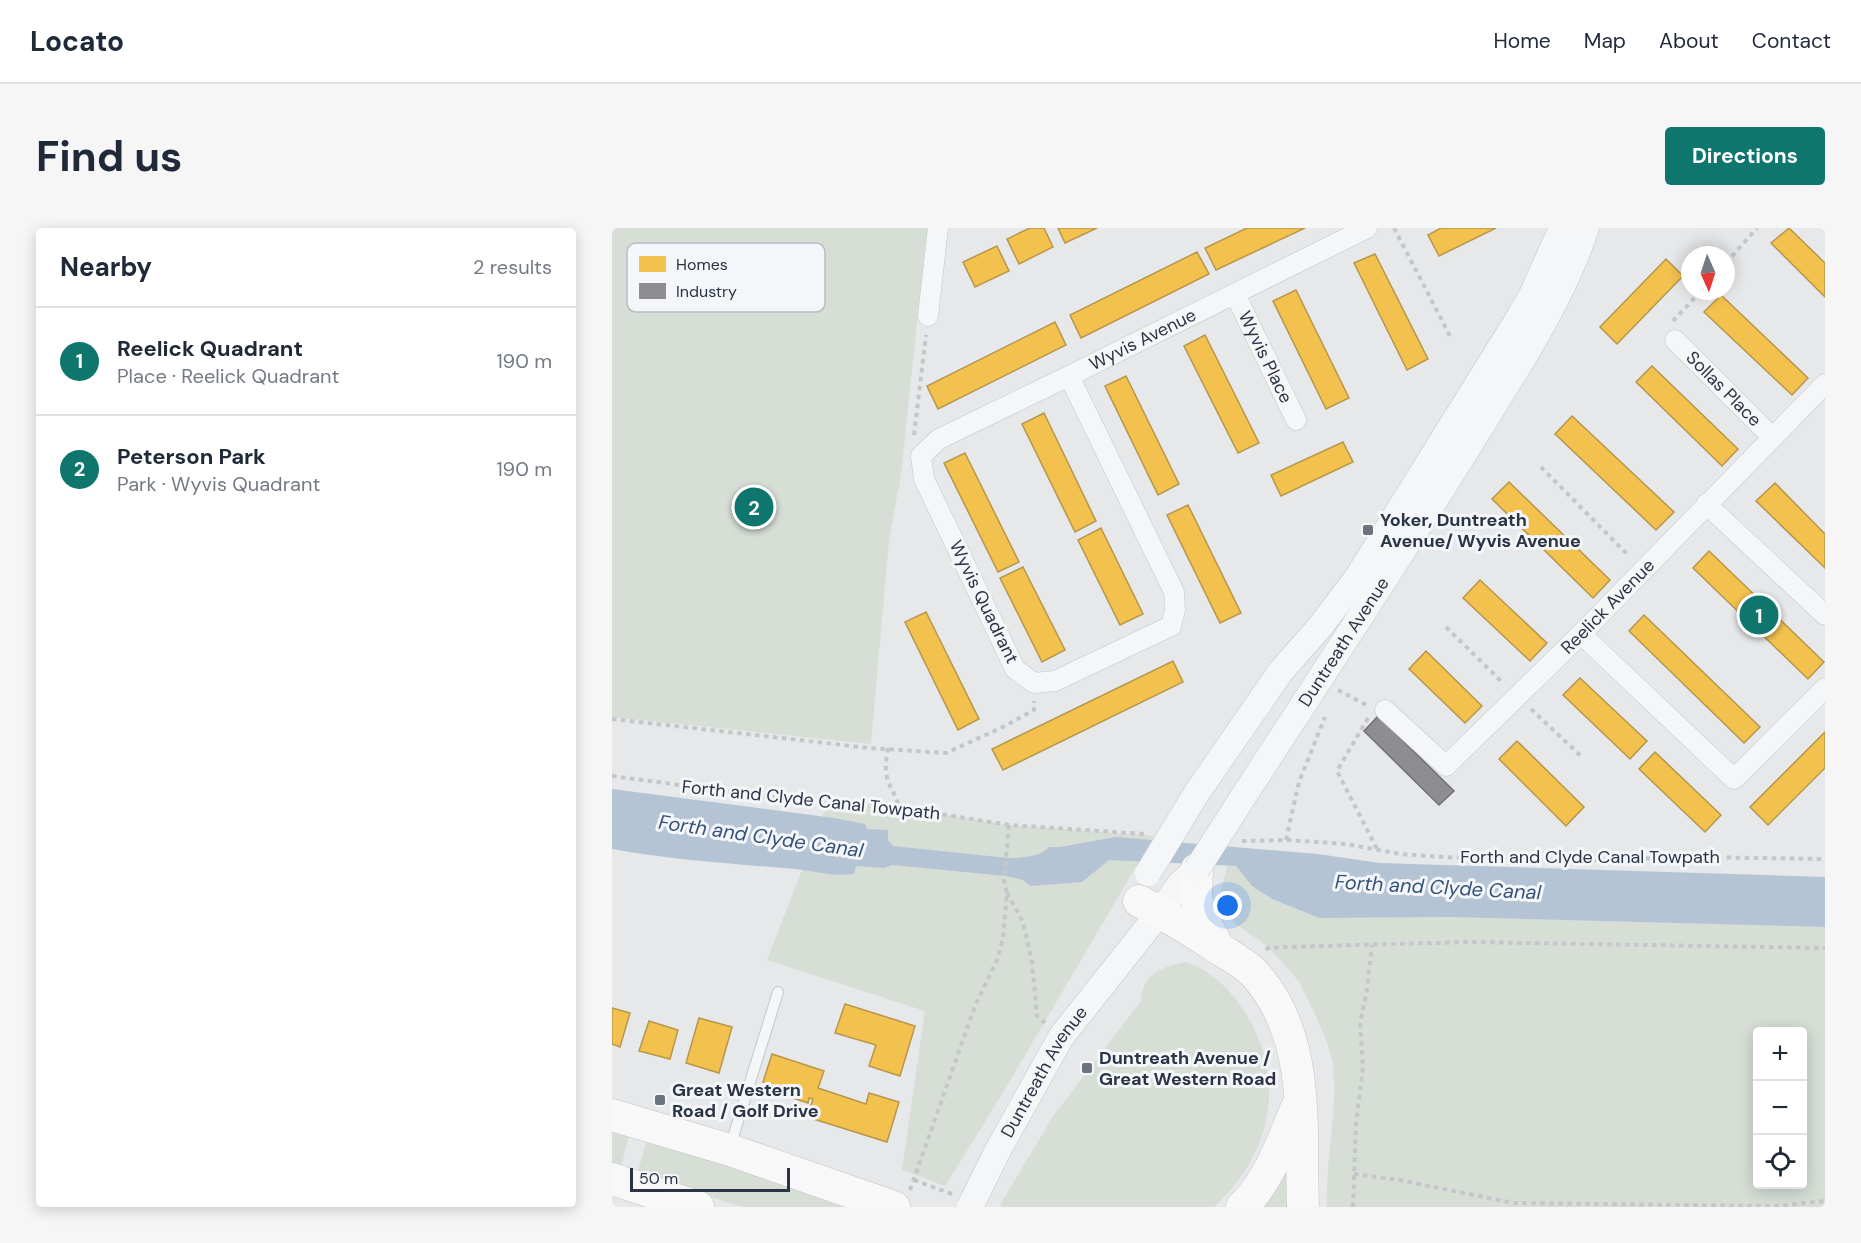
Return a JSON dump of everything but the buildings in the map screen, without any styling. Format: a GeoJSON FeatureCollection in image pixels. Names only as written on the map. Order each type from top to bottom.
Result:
{"type":"FeatureCollection","features":[{"type":"Feature","properties":{"kind":"main road"},"geometry":{"type":"LineString","coordinates":[[1188,876],[1197,897],[1199,911],[1219,948]]}},
{"type":"Feature","properties":{"kind":"main road"},"geometry":{"type":"LineString","coordinates":[[1149,895],[1251,970],[1270,994],[1284,1020],[1294,1047],[1298,1071],[1303,1207]]}},
{"type":"Feature","properties":{"kind":"main road"},"geometry":{"type":"LineString","coordinates":[[1242,1207],[1263,1181],[1280,1149],[1300,1101]]}},
{"type":"Feature","properties":{"kind":"main road"},"geometry":{"type":"LineString","coordinates":[[612,1115],[900,1203]]}},
{"type":"Feature","properties":{"kind":"main road"},"geometry":{"type":"LineString","coordinates":[[612,1179],[698,1207]]}},
{"type":"Feature","properties":{"kind":"street"},"geometry":{"type":"LineString","coordinates":[[928,316],[938,228]]}},
{"type":"Feature","properties":{"kind":"street","name":"Wyvis Avenue"},"geometry":{"type":"LineString","coordinates":[[921,456],[939,439],[1367,228]]}},
{"type":"Feature","properties":{"kind":"street","name":"Duntreath Avenue"},"geometry":{"type":"LineString","coordinates":[[970,1207],[997,1152],[1061,1037],[1132,946],[1149,895],[1196,794],[1281,671],[1319,628],[1357,578],[1531,297],[1562,228]]}},
{"type":"Feature","properties":{"kind":"street","name":"Duntreath Avenue"},"geometry":{"type":"LineString","coordinates":[[1149,895],[1188,876],[1236,808],[1444,485],[1537,334],[1579,250],[1586,228]]}},
{"type":"Feature","properties":{"kind":"street","name":"Wyvis Place"},"geometry":{"type":"LineString","coordinates":[[1234,294],[1296,420]]}},
{"type":"Feature","properties":{"kind":"street","name":"Sollas Place"},"geometry":{"type":"LineString","coordinates":[[1675,340],[1772,437]]}},
{"type":"Feature","properties":{"kind":"street"},"geometry":{"type":"LineString","coordinates":[[1034,683],[1055,681],[1171,626],[1175,610],[1174,592],[1069,376]]}},
{"type":"Feature","properties":{"kind":"street","name":"Reelick Avenue"},"geometry":{"type":"LineString","coordinates":[[1375,709],[1446,766],[1581,634],[1825,384]]}},
{"type":"Feature","properties":{"kind":"street","name":"Wyvis Quadrant"},"geometry":{"type":"LineString","coordinates":[[921,456],[924,479],[1016,669],[1034,683]]}},
{"type":"Feature","properties":{"kind":"street"},"geometry":{"type":"LineString","coordinates":[[1706,504],[1825,615]]}},
{"type":"Feature","properties":{"kind":"street"},"geometry":{"type":"LineString","coordinates":[[1581,634],[1734,779],[1825,688]]}},
{"type":"Feature","properties":{"kind":"lane"},"geometry":{"type":"LineString","coordinates":[[730,1150],[778,992]]}},
{"type":"Feature","properties":{"kind":"path"},"geometry":{"type":"LineString","coordinates":[[1394,228],[1451,338]]}},
{"type":"Feature","properties":{"kind":"path"},"geometry":{"type":"LineString","coordinates":[[1735,253],[1757,228]]}},
{"type":"Feature","properties":{"kind":"path"},"geometry":{"type":"LineString","coordinates":[[1675,340],[1666,329],[1693,300]]}},
{"type":"Feature","properties":{"kind":"path"},"geometry":{"type":"LineString","coordinates":[[921,456],[913,447],[928,316]]}},
{"type":"Feature","properties":{"kind":"path"},"geometry":{"type":"LineString","coordinates":[[1541,467],[1643,570]]}},
{"type":"Feature","properties":{"kind":"path"},"geometry":{"type":"LineString","coordinates":[[612,719],[946,753],[994,732],[1035,710],[1034,683]]}},
{"type":"Feature","properties":{"kind":"path"},"geometry":{"type":"LineString","coordinates":[[1333,699],[1337,689],[1375,709],[1337,771],[1378,849]]}},
{"type":"Feature","properties":{"kind":"path"},"geometry":{"type":"LineString","coordinates":[[1286,840],[1299,782],[1328,709]]}},
{"type":"Feature","properties":{"kind":"path"},"geometry":{"type":"LineString","coordinates":[[888,748],[886,773],[897,797],[898,806]]}},
{"type":"Feature","properties":{"kind":"path","name":"Forth and Clyde Canal Towpath"},"geometry":{"type":"LineString","coordinates":[[612,776],[792,800],[898,806],[1009,825],[1153,834]]}},
{"type":"Feature","properties":{"kind":"path"},"geometry":{"type":"LineString","coordinates":[[900,1203],[935,1124],[975,1006],[997,960],[1003,938],[1006,893],[1004,881],[1009,825]]}},
{"type":"Feature","properties":{"kind":"path","name":"Forth and Clyde Canal Towpath"},"geometry":{"type":"LineString","coordinates":[[1248,842],[1286,840],[1347,844],[1443,857],[1572,861],[1690,857],[1825,859]]}},
{"type":"Feature","properties":{"kind":"path"},"geometry":{"type":"LineString","coordinates":[[1006,893],[1023,922],[1032,962],[1037,1016],[1061,1037]]}},
{"type":"Feature","properties":{"kind":"path"},"geometry":{"type":"LineString","coordinates":[[1286,947],[1468,942],[1825,948]]}},
{"type":"Feature","properties":{"kind":"path"},"geometry":{"type":"LineString","coordinates":[[1353,1207],[1356,1124],[1363,1068],[1360,1023],[1367,990],[1372,945]]}},
{"type":"Feature","properties":{"kind":"path"},"geometry":{"type":"LineString","coordinates":[[1354,1174],[1399,1180],[1514,1203],[1776,1206],[1825,1201]]}},
{"type":"Feature","properties":{"kind":"shaded area"},"geometry":{"type":"Polygon","coordinates":[[[612,228],[927,228],[901,475],[889,540],[871,744],[612,717],[612,228]]]}},
{"type":"Feature","properties":{"kind":"shaded area"},"geometry":{"type":"Polygon","coordinates":[[[828,803],[871,803],[1009,825],[1154,836],[1004,1091],[945,1186],[902,1170],[925,1011],[767,960],[828,803]]]}},
{"type":"Feature","properties":{"kind":"shaded area"},"geometry":{"type":"Polygon","coordinates":[[[1227,866],[1236,866],[1252,886],[1272,899],[1319,918],[1451,917],[1825,927],[1825,1207],[1327,1207],[1334,1101],[1333,1066],[1328,1046],[1297,979],[1265,944],[1234,922],[1224,911],[1220,896],[1227,866]]]}},
{"type":"Feature","properties":{"kind":"shaded area"},"geometry":{"type":"Polygon","coordinates":[[[1186,962],[1212,975],[1232,995],[1258,1037],[1266,1063],[1269,1089],[1267,1115],[1261,1140],[1234,1186],[1214,1207],[1004,1207],[1000,1205],[1054,1115],[1141,1001],[1147,980],[1162,969],[1186,962]]]}},
{"type":"Feature","properties":{"kind":"shaded area"},"geometry":{"type":"Polygon","coordinates":[[[612,1127],[630,1132],[621,1167],[612,1165],[612,1127]]]}},
{"type":"Feature","properties":{"kind":"shaded area"},"geometry":{"type":"Polygon","coordinates":[[[648,1137],[858,1207],[743,1207],[637,1174],[648,1137]]]}},
{"type":"Feature","properties":{"kind":"shaded area"},"geometry":{"type":"Polygon","coordinates":[[[1292,1160],[1293,1207],[1263,1207],[1292,1160]]]}},
{"type":"Feature","properties":{"kind":"water","name":"Forth and Clyde Canal"},"geometry":{"type":"Polygon","coordinates":[[[612,789],[834,818],[865,824],[867,829],[888,830],[888,840],[893,846],[1008,858],[1036,855],[1049,847],[1116,837],[1318,854],[1380,863],[1825,877],[1825,927],[1451,917],[1319,918],[1272,899],[1252,886],[1236,866],[1109,860],[1082,882],[1030,886],[1023,880],[1006,876],[892,865],[884,868],[856,866],[854,874],[839,875],[681,859],[612,849],[612,789]]]}},
{"type":"Feature","properties":{"kind":"place","name":"Peterson Park"},"geometry":{"type":"Point","coordinates":[754,507]}},
{"type":"Feature","properties":{"kind":"place","name":"Yoker, Duntreath Avenue/ Wyvis Avenue"},"geometry":{"type":"Point","coordinates":[1368,530]}},
{"type":"Feature","properties":{"kind":"place","name":"Reelick Quadrant"},"geometry":{"type":"Point","coordinates":[1759,615]}},
{"type":"Feature","properties":{"kind":"place","name":"Duntreath Avenue / Great Western Road"},"geometry":{"type":"Point","coordinates":[1087,1068]}},
{"type":"Feature","properties":{"kind":"place","name":"Great Western Road / Golf Drive"},"geometry":{"type":"Point","coordinates":[660,1100]}}]}
